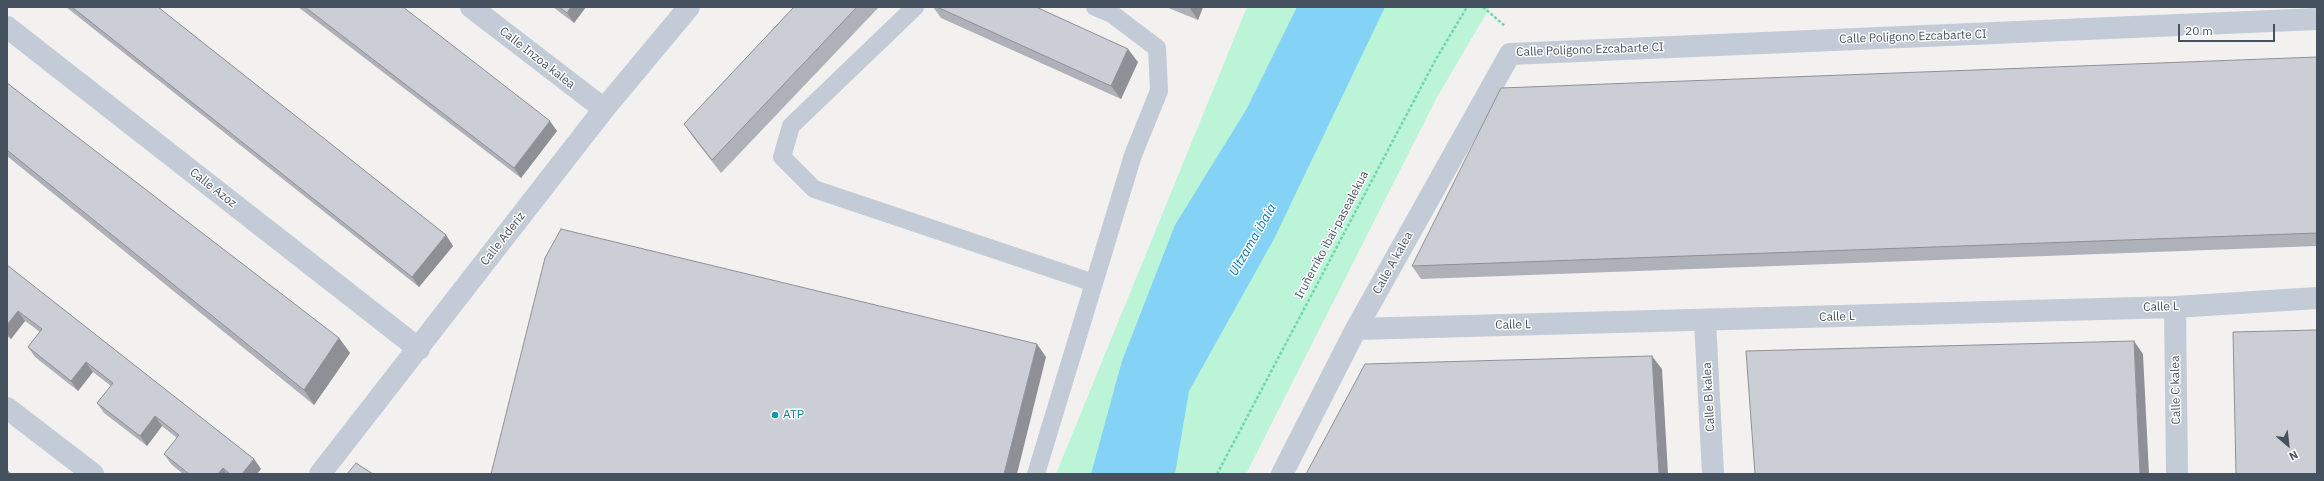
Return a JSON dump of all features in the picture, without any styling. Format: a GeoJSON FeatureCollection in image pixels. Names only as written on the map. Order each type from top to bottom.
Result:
{"type":"FeatureCollection","features":[{"type":"Feature","properties":{"kind":"street","name":"Calle Inzoa kalea"},"geometry":{"type":"LineString","coordinates":[[471,7],[604,109]]}},
{"type":"Feature","properties":{"kind":"street","name":"Calle Aderiz"},"geometry":{"type":"LineString","coordinates":[[320,474],[419,350],[604,109],[689,7]]}},
{"type":"Feature","properties":{"kind":"street","name":"Calle Polígono Ezcabarte CI"},"geometry":{"type":"LineString","coordinates":[[1510,54],[2317,19]]}},
{"type":"Feature","properties":{"kind":"street","name":"Calle Azoz"},"geometry":{"type":"LineString","coordinates":[[7,27],[419,350]]}},
{"type":"Feature","properties":{"kind":"street","name":"Calle A kalea"},"geometry":{"type":"LineString","coordinates":[[1282,474],[1356,329],[1510,54]]}},
{"type":"Feature","properties":{"kind":"street","name":"Calle L"},"geometry":{"type":"LineString","coordinates":[[1356,329],[1705,321],[2175,307],[2317,298]]}},
{"type":"Feature","properties":{"kind":"street","name":"Calle C kalea"},"geometry":{"type":"LineString","coordinates":[[2175,307],[2177,474]]}},
{"type":"Feature","properties":{"kind":"street","name":"Calle B kalea"},"geometry":{"type":"LineString","coordinates":[[1705,321],[1713,474]]}},
{"type":"Feature","properties":{"kind":"street"},"geometry":{"type":"LineString","coordinates":[[7,408],[93,474]]}},
{"type":"Feature","properties":{"kind":"lane"},"geometry":{"type":"LineString","coordinates":[[915,7],[791,126],[782,157],[814,189],[1094,283]]}},
{"type":"Feature","properties":{"kind":"lane"},"geometry":{"type":"LineString","coordinates":[[1036,474],[1133,155],[1159,91],[1157,48],[1112,14],[1095,7]]}},
{"type":"Feature","properties":{"kind":"path","name":"Iruñerriko ibai-pasealekua"},"geometry":{"type":"LineString","coordinates":[[1217,474],[1436,59],[1467,7]]}},
{"type":"Feature","properties":{"kind":"green space"},"geometry":{"type":"Polygon","coordinates":[[[1247,7],[1490,7],[1436,99],[1246,474],[1056,474],[1247,7]]]}},
{"type":"Feature","properties":{"kind":"water","name":"Ultzama ibaia"},"geometry":{"type":"Polygon","coordinates":[[[1297,7],[1385,7],[1274,239],[1189,391],[1175,474],[1091,474],[1122,361],[1175,225],[1246,110],[1297,7]]]}},
{"type":"Feature","properties":{"kind":"building"},"geometry":{"type":"Polygon","coordinates":[[[72,7],[158,7],[446,235],[412,277],[72,7]]]}},
{"type":"Feature","properties":{"kind":"building"},"geometry":{"type":"Polygon","coordinates":[[[305,7],[403,7],[550,121],[514,168],[305,7]]]}},
{"type":"Feature","properties":{"kind":"building"},"geometry":{"type":"Polygon","coordinates":[[[559,7],[571,7],[567,13],[559,7]]]}},
{"type":"Feature","properties":{"kind":"building"},"geometry":{"type":"Polygon","coordinates":[[[794,7],[857,7],[712,160],[684,124],[794,7]]]}},
{"type":"Feature","properties":{"kind":"building"},"geometry":{"type":"Polygon","coordinates":[[[937,7],[1036,7],[1128,49],[1111,86],[937,7]]]}},
{"type":"Feature","properties":{"kind":"building"},"geometry":{"type":"Polygon","coordinates":[[[2317,57],[2317,233],[1412,266],[1501,88],[2317,57]]]}},
{"type":"Feature","properties":{"kind":"building"},"geometry":{"type":"Polygon","coordinates":[[[7,83],[339,338],[304,390],[7,150],[7,83]]]}},
{"type":"Feature","properties":{"kind":"building","name":"ATP"},"geometry":{"type":"Polygon","coordinates":[[[561,229],[1037,344],[1004,474],[491,474],[545,258],[561,229]]]}},
{"type":"Feature","properties":{"kind":"building"},"geometry":{"type":"Polygon","coordinates":[[[7,265],[254,459],[242,474],[230,474],[223,468],[218,474],[189,474],[164,454],[179,435],[155,416],[140,436],[97,403],[113,383],[86,362],[71,381],[28,347],[42,329],[18,311],[7,325],[7,265]]]}},
{"type":"Feature","properties":{"kind":"building"},"geometry":{"type":"Polygon","coordinates":[[[2317,330],[2317,474],[2236,474],[2233,332],[2317,330]]]}},
{"type":"Feature","properties":{"kind":"building"},"geometry":{"type":"Polygon","coordinates":[[[2134,341],[2140,474],[1755,474],[1746,351],[2134,341]]]}},
{"type":"Feature","properties":{"kind":"building"},"geometry":{"type":"Polygon","coordinates":[[[1652,356],[1659,474],[1306,474],[1365,364],[1652,356]]]}},
{"type":"Feature","properties":{"kind":"building"},"geometry":{"type":"Polygon","coordinates":[[[356,463],[373,474],[347,474],[356,463]]]}},
{"type":"Feature","properties":{"kind":"place","name":"ATP"},"geometry":{"type":"Point","coordinates":[775,415]}}]}
